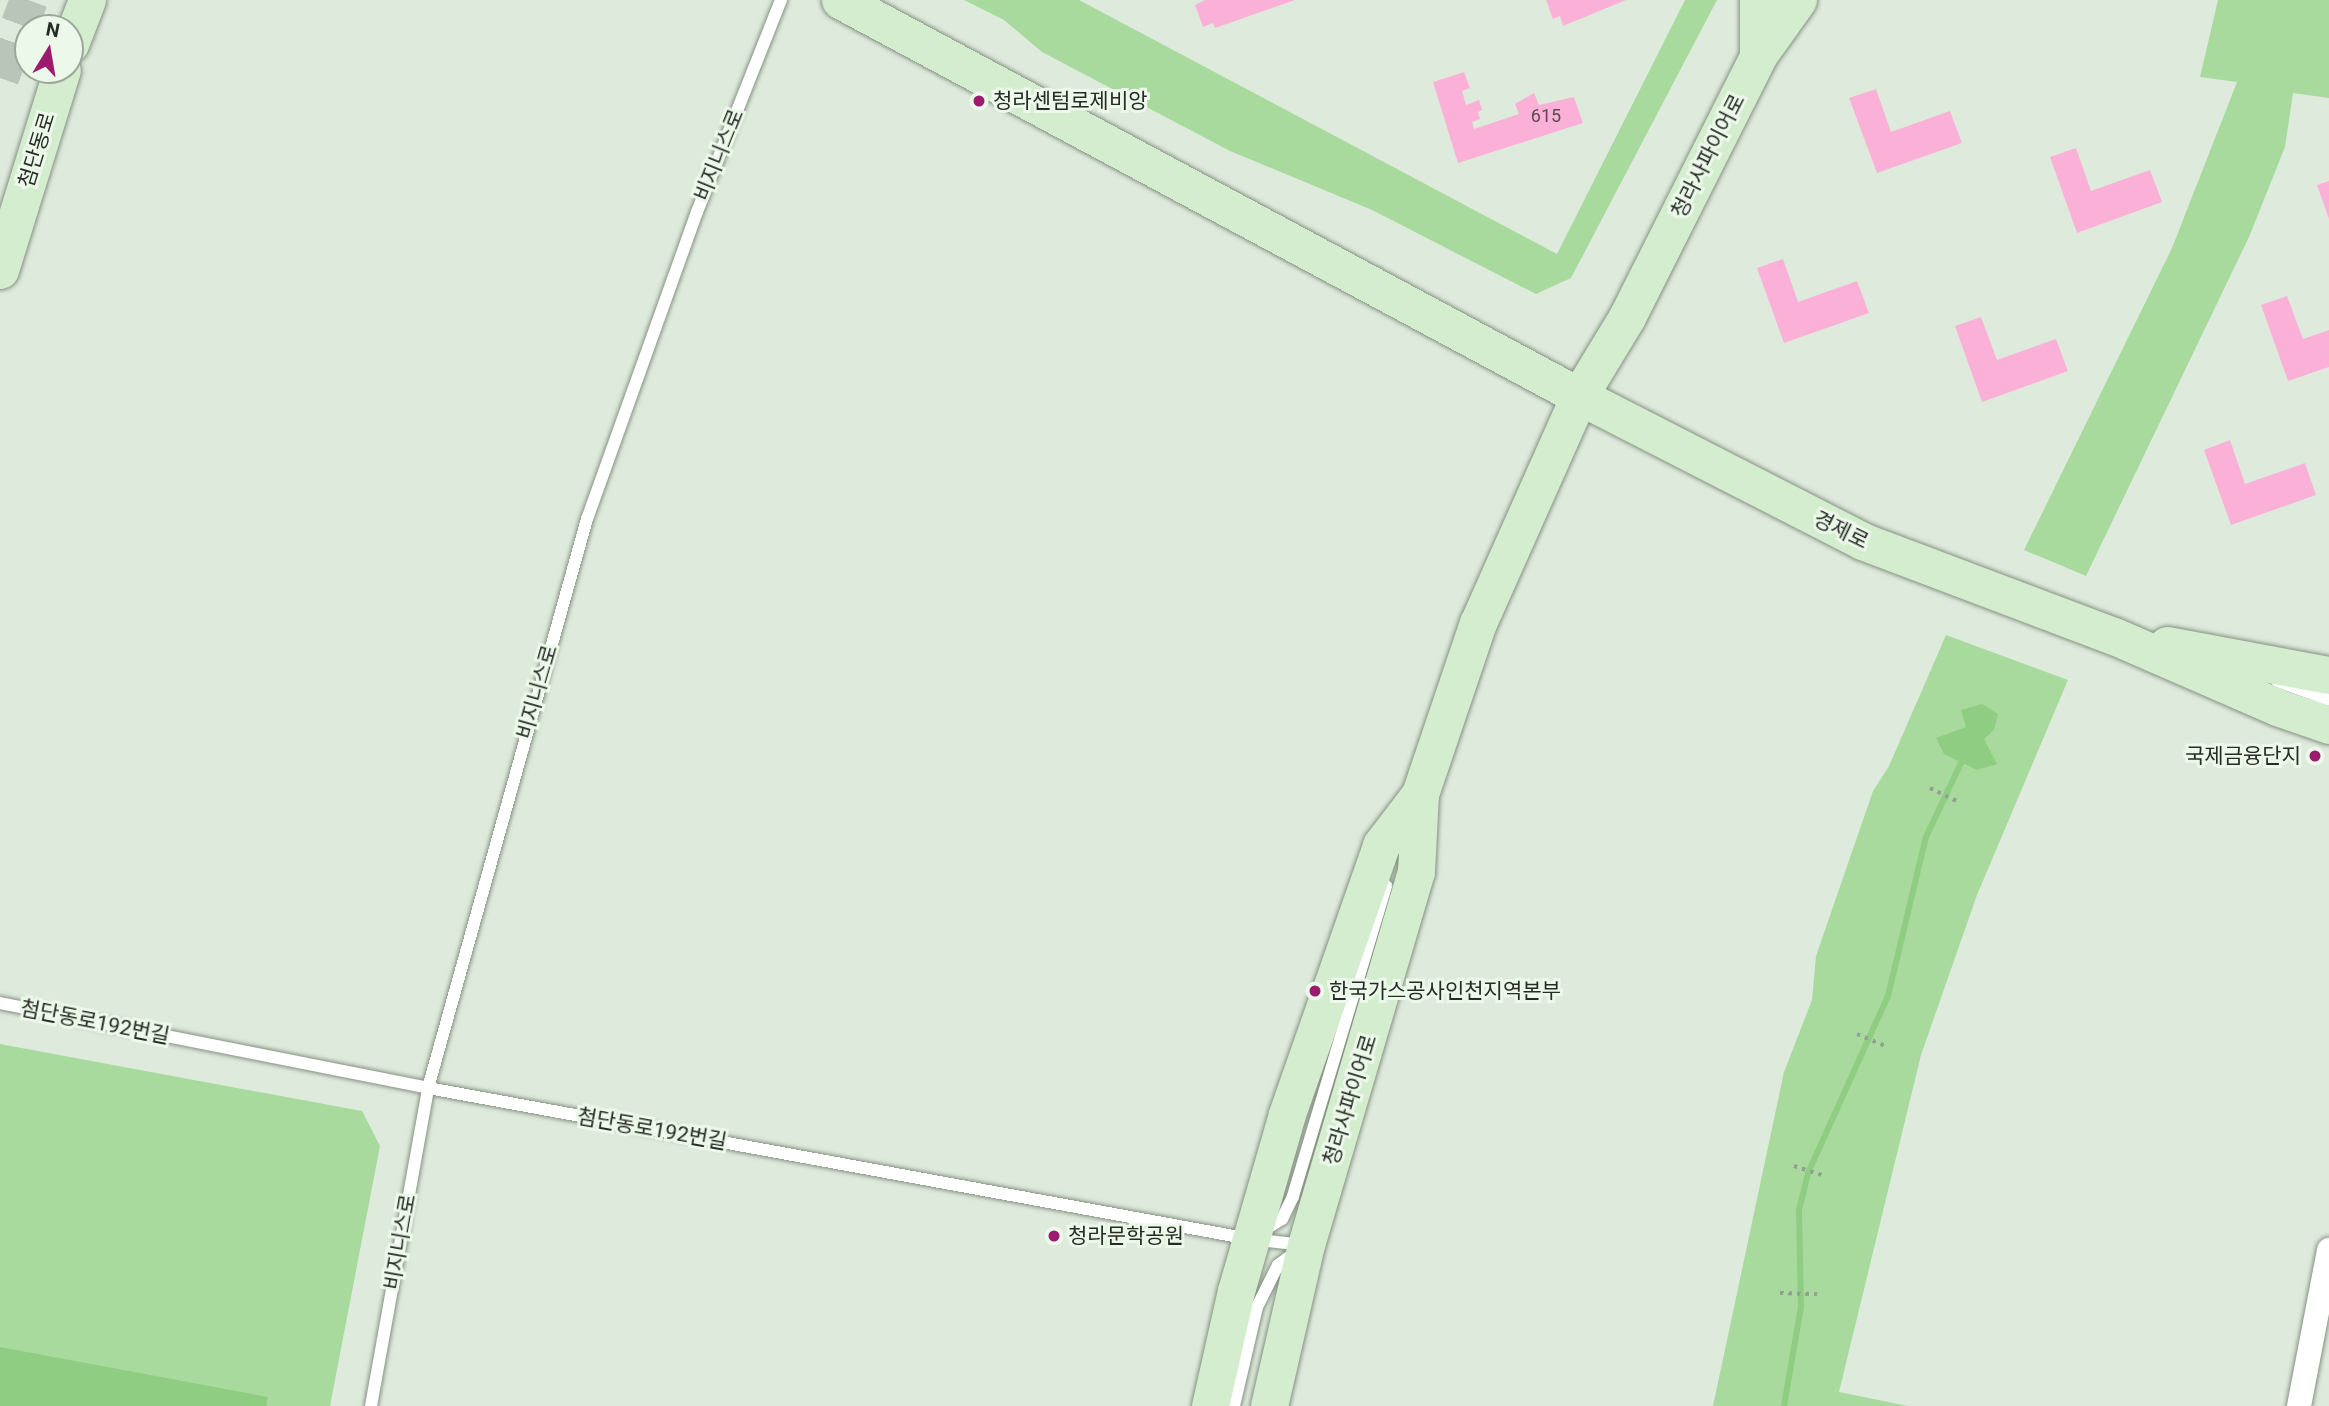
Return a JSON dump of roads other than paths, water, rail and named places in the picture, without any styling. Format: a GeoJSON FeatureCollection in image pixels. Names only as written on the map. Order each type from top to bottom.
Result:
{"type":"FeatureCollection","features":[{"type":"Feature","properties":{"kind":"main road","name":"경제로"},"geometry":{"type":"LineString","coordinates":[[840,0],[1579,396],[1862,541],[2114,636],[2277,707],[2329,725]]}},
{"type":"Feature","properties":{"kind":"main road"},"geometry":{"type":"LineString","coordinates":[[1758,0],[1758,56]]}},
{"type":"Feature","properties":{"kind":"main road","name":"청라사파이어로"},"geometry":{"type":"LineString","coordinates":[[1269,1406],[1306,1245],[1416,872],[1420,794],[1478,623],[1579,396],[1627,317],[1758,56],[1798,0]]}},
{"type":"Feature","properties":{"kind":"main road","name":"첨단동로"},"geometry":{"type":"LineString","coordinates":[[0,270],[58,84]]}},
{"type":"Feature","properties":{"kind":"main road","name":"경제로"},"geometry":{"type":"LineString","coordinates":[[2114,636],[2329,674]]}},
{"type":"Feature","properties":{"kind":"main road"},"geometry":{"type":"LineString","coordinates":[[1210,1406],[1250,1239],[1315,1029],[1381,845],[1420,794]]}},
{"type":"Feature","properties":{"kind":"street"},"geometry":{"type":"LineString","coordinates":[[2299,1406],[2329,1250]]}},
{"type":"Feature","properties":{"kind":"lane","name":"비지니스로"},"geometry":{"type":"LineString","coordinates":[[371,1406],[428,1088],[587,519],[696,212],[780,0]]}},
{"type":"Feature","properties":{"kind":"lane"},"geometry":{"type":"LineString","coordinates":[[1758,56],[1778,0]]}},
{"type":"Feature","properties":{"kind":"lane"},"geometry":{"type":"LineString","coordinates":[[2186,648],[2329,701]]}},
{"type":"Feature","properties":{"kind":"lane"},"geometry":{"type":"LineString","coordinates":[[1402,840],[1420,794]]}},
{"type":"Feature","properties":{"kind":"lane"},"geometry":{"type":"LineString","coordinates":[[1250,1239],[1282,1219],[1293,1196],[1390,873]]}},
{"type":"Feature","properties":{"kind":"lane","name":"첨단동로192번길"},"geometry":{"type":"LineString","coordinates":[[0,1003],[428,1088],[1250,1239],[1306,1245]]}},
{"type":"Feature","properties":{"kind":"lane"},"geometry":{"type":"LineString","coordinates":[[1234,1406],[1264,1290],[1278,1265],[1306,1245]]}},
{"type":"Feature","properties":{"kind":"waterway"},"geometry":{"type":"LineString","coordinates":[[1784,1406],[1801,1307],[1799,1210],[1808,1173],[1888,996],[1926,837],[1961,763]]}},
{"type":"Feature","properties":{"kind":"tunnel"},"geometry":{"type":"LineString","coordinates":[[0,78],[29,0]]}},
{"type":"Feature","properties":{"kind":"place","name":"청라센텀로제비앙"},"geometry":{"type":"Point","coordinates":[979,101]}},
{"type":"Feature","properties":{"kind":"place","name":"국제금융단지"},"geometry":{"type":"Point","coordinates":[2315,756]}},
{"type":"Feature","properties":{"kind":"place","name":"한국가스공사인천지역본부"},"geometry":{"type":"Point","coordinates":[1315,991]}},
{"type":"Feature","properties":{"kind":"place","name":"청라문학공원"},"geometry":{"type":"Point","coordinates":[1054,1236]}}]}
